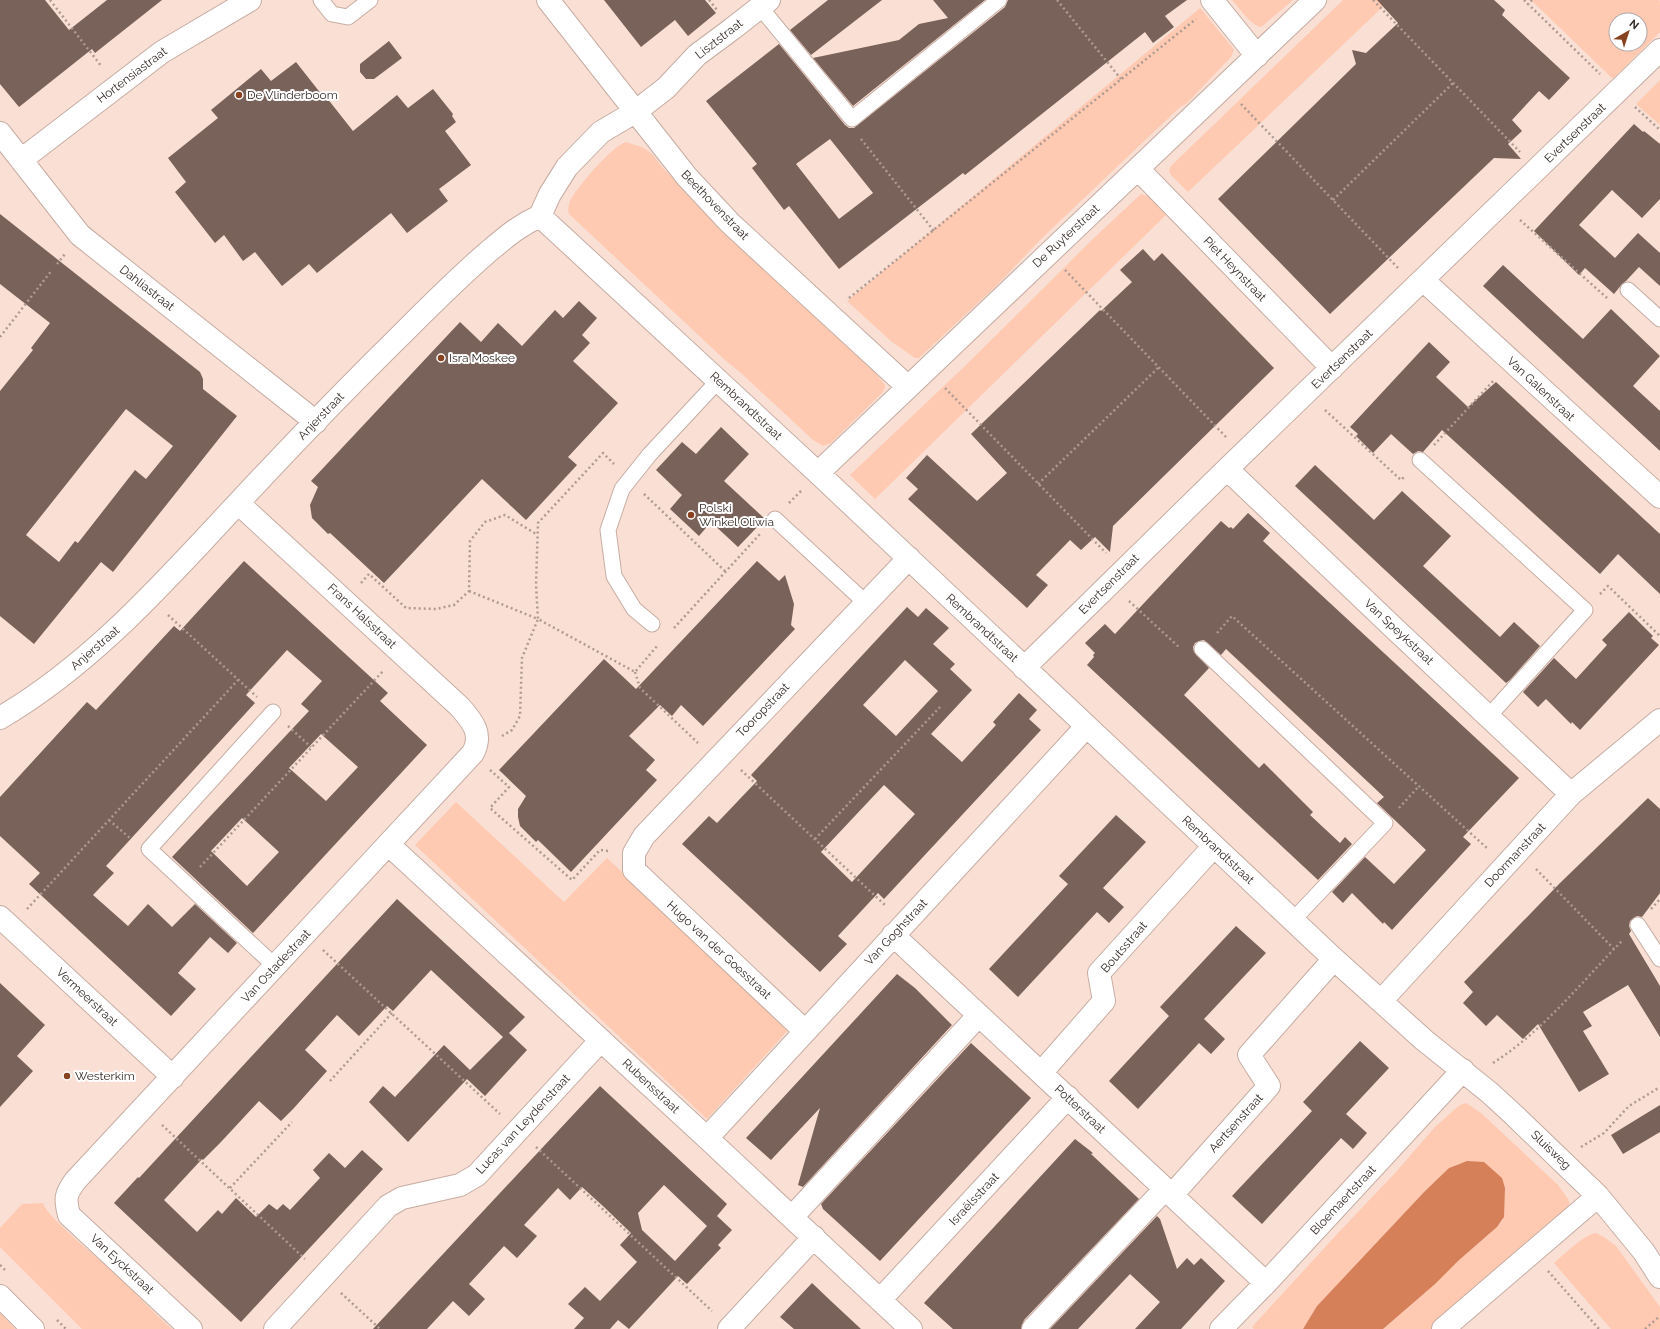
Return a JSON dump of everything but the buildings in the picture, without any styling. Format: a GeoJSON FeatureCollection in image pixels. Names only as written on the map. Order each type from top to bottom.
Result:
{"type":"FeatureCollection","features":[{"type":"Feature","properties":{"kind":"street","name":"Hortensiastraat"},"geometry":{"type":"LineString","coordinates":[[21,160],[162,52],[250,0]]}},
{"type":"Feature","properties":{"kind":"street","name":"Beethovenstraat"},"geometry":{"type":"LineString","coordinates":[[548,0],[687,177],[730,223],[908,388]]}},
{"type":"Feature","properties":{"kind":"street","name":"De Ruyterstraat"},"geometry":{"type":"LineString","coordinates":[[818,473],[1315,0]]}},
{"type":"Feature","properties":{"kind":"street"},"geometry":{"type":"LineString","coordinates":[[1213,2],[1257,56]]}},
{"type":"Feature","properties":{"kind":"street","name":"Lisztstraat"},"geometry":{"type":"LineString","coordinates":[[636,112],[666,88],[697,55],[765,3]]}},
{"type":"Feature","properties":{"kind":"street","name":"Evertsenstraat"},"geometry":{"type":"LineString","coordinates":[[1024,668],[1227,469],[1660,50]]}},
{"type":"Feature","properties":{"kind":"street"},"geometry":{"type":"LineString","coordinates":[[540,216],[550,194],[567,167],[601,132],[636,112]]}},
{"type":"Feature","properties":{"kind":"street","name":"Dahliastraat"},"geometry":{"type":"LineString","coordinates":[[0,134],[80,235],[316,422]]}},
{"type":"Feature","properties":{"kind":"street","name":"Piet Heynstraat"},"geometry":{"type":"LineString","coordinates":[[1138,169],[1332,368]]}},
{"type":"Feature","properties":{"kind":"street","name":"Rembrandtstraat"},"geometry":{"type":"LineString","coordinates":[[540,216],[909,558],[1086,727],[1334,959],[1424,1040]]}},
{"type":"Feature","properties":{"kind":"street","name":"Anjerstraat"},"geometry":{"type":"LineString","coordinates":[[0,718],[69,670],[124,622],[192,554],[238,503],[361,374],[464,273],[522,224],[540,216]]}},
{"type":"Feature","properties":{"kind":"street","name":"Van Galenstraat"},"geometry":{"type":"LineString","coordinates":[[1420,283],[1511,361],[1660,497]]}},
{"type":"Feature","properties":{"kind":"street","name":"Van Speykstraat"},"geometry":{"type":"LineString","coordinates":[[1227,469],[1571,794]]}},
{"type":"Feature","properties":{"kind":"street","name":"Frans Halsstraat"},"geometry":{"type":"LineString","coordinates":[[238,503],[460,707],[473,721],[475,744]]}},
{"type":"Feature","properties":{"kind":"street","name":"Tooropstraat"},"geometry":{"type":"LineString","coordinates":[[634,861],[644,836],[909,558]]}},
{"type":"Feature","properties":{"kind":"street","name":"Doormanstraat"},"geometry":{"type":"LineString","coordinates":[[1381,1001],[1571,794],[1660,720]]}},
{"type":"Feature","properties":{"kind":"street","name":"Van Goghstraat"},"geometry":{"type":"LineString","coordinates":[[707,1138],[899,928],[1086,727]]}},
{"type":"Feature","properties":{"kind":"street","name":"Van Ostadestraat"},"geometry":{"type":"LineString","coordinates":[[67,1192],[75,1181],[389,845],[475,744]]}},
{"type":"Feature","properties":{"kind":"street","name":"Rubensstraat"},"geometry":{"type":"LineString","coordinates":[[389,845],[707,1138],[911,1329]]}},
{"type":"Feature","properties":{"kind":"street","name":"Boutsstraat"},"geometry":{"type":"LineString","coordinates":[[1042,1073],[1104,1001],[1099,973],[1214,846]]}},
{"type":"Feature","properties":{"kind":"street","name":"Hugo van der Goesstraat"},"geometry":{"type":"LineString","coordinates":[[634,861],[805,1031]]}},
{"type":"Feature","properties":{"kind":"street","name":"Vermeerstraat"},"geometry":{"type":"LineString","coordinates":[[5,922],[173,1076]]}},
{"type":"Feature","properties":{"kind":"street","name":"Potterstraat"},"geometry":{"type":"LineString","coordinates":[[899,928],[979,1015],[1266,1283]]}},
{"type":"Feature","properties":{"kind":"street","name":"Aertsenstraat"},"geometry":{"type":"LineString","coordinates":[[1168,1192],[1269,1086],[1249,1054],[1334,959]]}},
{"type":"Feature","properties":{"kind":"street"},"geometry":{"type":"LineString","coordinates":[[792,1217],[979,1015]]}},
{"type":"Feature","properties":{"kind":"street","name":"Lucas van Leydenstraat"},"geometry":{"type":"LineString","coordinates":[[275,1329],[388,1206],[402,1198],[460,1185],[477,1175],[601,1040]]}},
{"type":"Feature","properties":{"kind":"street","name":"Sluisweg"},"geometry":{"type":"LineString","coordinates":[[1424,1040],[1490,1093],[1598,1196],[1644,1252],[1660,1277]]}},
{"type":"Feature","properties":{"kind":"street","name":"Bloemaertstraat"},"geometry":{"type":"LineString","coordinates":[[1221,1329],[1469,1076]]}},
{"type":"Feature","properties":{"kind":"street","name":"Israëlsstraat"},"geometry":{"type":"LineString","coordinates":[[880,1300],[1068,1097]]}},
{"type":"Feature","properties":{"kind":"street","name":"Van Eyckstraat"},"geometry":{"type":"LineString","coordinates":[[67,1192],[66,1203],[69,1215],[191,1329]]}},
{"type":"Feature","properties":{"kind":"street"},"geometry":{"type":"LineString","coordinates":[[1033,1329],[1168,1192]]}},
{"type":"Feature","properties":{"kind":"street"},"geometry":{"type":"LineString","coordinates":[[1444,1329],[1598,1196]]}},
{"type":"Feature","properties":{"kind":"street"},"geometry":{"type":"LineString","coordinates":[[729,1329],[814,1238]]}},
{"type":"Feature","properties":{"kind":"street"},"geometry":{"type":"LineString","coordinates":[[0,1296],[33,1329]]}},
{"type":"Feature","properties":{"kind":"lane"},"geometry":{"type":"LineString","coordinates":[[322,0],[332,14],[348,17],[370,0]]}},
{"type":"Feature","properties":{"kind":"lane"},"geometry":{"type":"LineString","coordinates":[[765,3],[852,119],[999,0]]}},
{"type":"Feature","properties":{"kind":"lane"},"geometry":{"type":"LineString","coordinates":[[1628,290],[1660,319]]}},
{"type":"Feature","properties":{"kind":"lane"},"geometry":{"type":"LineString","coordinates":[[652,624],[634,609],[614,576],[608,530],[622,489],[629,479],[718,380]]}},
{"type":"Feature","properties":{"kind":"lane"},"geometry":{"type":"LineString","coordinates":[[1420,460],[1585,610],[1489,716]]}},
{"type":"Feature","properties":{"kind":"lane"},"geometry":{"type":"LineString","coordinates":[[775,519],[866,603]]}},
{"type":"Feature","properties":{"kind":"lane"},"geometry":{"type":"LineString","coordinates":[[1202,649],[1385,823],[1293,920]]}},
{"type":"Feature","properties":{"kind":"lane"},"geometry":{"type":"LineString","coordinates":[[273,712],[149,849],[276,967]]}},
{"type":"Feature","properties":{"kind":"lane"},"geometry":{"type":"LineString","coordinates":[[1638,925],[1660,959]]}},
{"type":"Feature","properties":{"kind":"path"},"geometry":{"type":"LineString","coordinates":[[50,0],[117,87]]}},
{"type":"Feature","properties":{"kind":"path"},"geometry":{"type":"LineString","coordinates":[[1057,0],[1121,79]]}},
{"type":"Feature","properties":{"kind":"path"},"geometry":{"type":"LineString","coordinates":[[1373,0],[1537,170]]}},
{"type":"Feature","properties":{"kind":"path"},"geometry":{"type":"LineString","coordinates":[[1524,0],[1618,92],[1660,130]]}},
{"type":"Feature","properties":{"kind":"path"},"geometry":{"type":"LineString","coordinates":[[1528,4],[1532,0]]}},
{"type":"Feature","properties":{"kind":"path"},"geometry":{"type":"LineString","coordinates":[[828,314],[1121,79],[1213,2]]}},
{"type":"Feature","properties":{"kind":"path"},"geometry":{"type":"LineString","coordinates":[[1333,200],[1453,83]]}},
{"type":"Feature","properties":{"kind":"path"},"geometry":{"type":"LineString","coordinates":[[1224,87],[1333,200],[1420,283]]}},
{"type":"Feature","properties":{"kind":"path"},"geometry":{"type":"LineString","coordinates":[[852,119],[853,129],[934,230]]}},
{"type":"Feature","properties":{"kind":"path"},"geometry":{"type":"LineString","coordinates":[[1502,204],[1611,301],[1628,290]]}},
{"type":"Feature","properties":{"kind":"path"},"geometry":{"type":"LineString","coordinates":[[1048,253],[1243,454]]}},
{"type":"Feature","properties":{"kind":"path"},"geometry":{"type":"LineString","coordinates":[[0,337],[52,270]]}},
{"type":"Feature","properties":{"kind":"path"},"geometry":{"type":"LineString","coordinates":[[1307,393],[1401,480],[1511,361]]}},
{"type":"Feature","properties":{"kind":"path"},"geometry":{"type":"LineString","coordinates":[[1038,484],[1159,368]]}},
{"type":"Feature","properties":{"kind":"path"},"geometry":{"type":"LineString","coordinates":[[927,369],[1038,484],[1116,578],[1192,660],[1232,616],[1419,786],[1512,858],[1614,949]]}},
{"type":"Feature","properties":{"kind":"path"},"geometry":{"type":"LineString","coordinates":[[634,861],[600,850],[572,880],[490,808],[509,787],[475,744],[499,737],[512,730],[520,716],[522,658],[538,619],[536,534],[538,523],[603,453],[726,571]]}},
{"type":"Feature","properties":{"kind":"path"},"geometry":{"type":"LineString","coordinates":[[635,672],[667,635],[818,473]]}},
{"type":"Feature","properties":{"kind":"path"},"geometry":{"type":"LineString","coordinates":[[344,600],[369,574],[406,608],[436,609],[454,605],[469,591],[470,541],[485,522],[505,515],[536,534]]}},
{"type":"Feature","properties":{"kind":"path"},"geometry":{"type":"LineString","coordinates":[[1585,610],[1608,586],[1660,636]]}},
{"type":"Feature","properties":{"kind":"path"},"geometry":{"type":"LineString","coordinates":[[469,591],[538,619],[635,672],[640,688],[815,839],[899,928]]}},
{"type":"Feature","properties":{"kind":"path"},"geometry":{"type":"LineString","coordinates":[[149,598],[311,748]]}},
{"type":"Feature","properties":{"kind":"path"},"geometry":{"type":"LineString","coordinates":[[652,624],[667,635]]}},
{"type":"Feature","properties":{"kind":"path"},"geometry":{"type":"LineString","coordinates":[[185,883],[400,652]]}},
{"type":"Feature","properties":{"kind":"path"},"geometry":{"type":"LineString","coordinates":[[5,922],[109,820],[238,680]]}},
{"type":"Feature","properties":{"kind":"path"},"geometry":{"type":"LineString","coordinates":[[815,839],[940,707]]}},
{"type":"Feature","properties":{"kind":"path"},"geometry":{"type":"LineString","coordinates":[[1385,823],[1419,786]]}},
{"type":"Feature","properties":{"kind":"path"},"geometry":{"type":"LineString","coordinates":[[109,820],[132,841],[149,849]]}},
{"type":"Feature","properties":{"kind":"path"},"geometry":{"type":"LineString","coordinates":[[1469,1076],[1515,1049],[1531,1036],[1638,925]]}},
{"type":"Feature","properties":{"kind":"path"},"geometry":{"type":"LineString","coordinates":[[330,1080],[392,1013]]}},
{"type":"Feature","properties":{"kind":"path"},"geometry":{"type":"LineString","coordinates":[[1564,1163],[1581,1147],[1604,1133],[1628,1106],[1660,1087]]}},
{"type":"Feature","properties":{"kind":"path"},"geometry":{"type":"LineString","coordinates":[[144,1108],[380,1329]]}},
{"type":"Feature","properties":{"kind":"path"},"geometry":{"type":"LineString","coordinates":[[230,1188],[292,1122]]}},
{"type":"Feature","properties":{"kind":"path"},"geometry":{"type":"LineString","coordinates":[[1532,1252],[1599,1329]]}},
{"type":"Feature","properties":{"kind":"path"},"geometry":{"type":"LineString","coordinates":[[1645,1329],[1660,1316]]}},
{"type":"Feature","properties":{"kind":"shaded area"},"geometry":{"type":"Polygon","coordinates":[[[1232,0],[1293,0],[1261,27],[1249,20],[1232,0]]]}},
{"type":"Feature","properties":{"kind":"shaded area"},"geometry":{"type":"Polygon","coordinates":[[[1343,0],[1390,0],[1188,192],[1171,175],[1169,171],[1171,166],[1343,0]]]}},
{"type":"Feature","properties":{"kind":"shaded area"},"geometry":{"type":"Polygon","coordinates":[[[1531,0],[1659,0],[1660,32],[1648,44],[1648,12],[1608,12],[1608,52],[1640,52],[1613,79],[1531,0]]]}},
{"type":"Feature","properties":{"kind":"shaded area"},"geometry":{"type":"Polygon","coordinates":[[[1200,8],[1234,50],[1231,57],[1186,104],[1180,107],[1041,239],[998,284],[919,358],[915,358],[892,342],[847,301],[1200,8]]]}},
{"type":"Feature","properties":{"kind":"shaded area"},"geometry":{"type":"Polygon","coordinates":[[[1660,80],[1660,125],[1636,104],[1660,80]]]}},
{"type":"Feature","properties":{"kind":"shaded area"},"geometry":{"type":"Polygon","coordinates":[[[626,142],[644,148],[652,154],[699,207],[781,286],[873,370],[885,385],[882,393],[831,443],[823,446],[813,440],[569,214],[569,204],[585,179],[612,151],[626,142]]]}},
{"type":"Feature","properties":{"kind":"shaded area"},"geometry":{"type":"Polygon","coordinates":[[[1141,194],[1150,197],[1167,214],[875,499],[850,475],[967,364],[1094,238],[1141,194]]]}},
{"type":"Feature","properties":{"kind":"shaded area"},"geometry":{"type":"Polygon","coordinates":[[[456,802],[564,902],[607,858],[790,1028],[707,1119],[415,845],[456,802]]]}},
{"type":"Feature","properties":{"kind":"shaded area"},"geometry":{"type":"Polygon","coordinates":[[[1466,1103],[1481,1113],[1558,1185],[1568,1199],[1570,1206],[1568,1209],[1434,1329],[1383,1329],[1503,1220],[1461,1163],[1449,1168],[1425,1191],[1317,1306],[1303,1329],[1254,1329],[1252,1327],[1396,1172],[1435,1127],[1460,1105],[1466,1103]]]}},
{"type":"Feature","properties":{"kind":"shaded area"},"geometry":{"type":"Polygon","coordinates":[[[1467,1161],[1484,1162],[1502,1178],[1505,1188],[1504,1217],[1497,1227],[1383,1329],[1303,1329],[1317,1306],[1425,1191],[1449,1168],[1467,1161]]]}},
{"type":"Feature","properties":{"kind":"shaded area"},"geometry":{"type":"Polygon","coordinates":[[[43,1203],[54,1219],[64,1229],[117,1275],[172,1329],[82,1329],[0,1247],[0,1228],[22,1204],[43,1203]]]}},
{"type":"Feature","properties":{"kind":"shaded area"},"geometry":{"type":"Polygon","coordinates":[[[1596,1233],[1616,1246],[1660,1307],[1660,1329],[1611,1329],[1554,1263],[1580,1241],[1591,1234],[1596,1233]]]}},
{"type":"Feature","properties":{"kind":"shaded area"},"geometry":{"type":"Polygon","coordinates":[[[0,1313],[15,1329],[0,1329],[0,1313]]]}},
{"type":"Feature","properties":{"kind":"place","name":"De Vlinderboom"},"geometry":{"type":"Point","coordinates":[239,95]}},
{"type":"Feature","properties":{"kind":"place","name":"Isra Moskee"},"geometry":{"type":"Point","coordinates":[441,358]}},
{"type":"Feature","properties":{"kind":"place","name":"Polski Winkel Oliwia"},"geometry":{"type":"Point","coordinates":[691,515]}},
{"type":"Feature","properties":{"kind":"place","name":"Westerkim"},"geometry":{"type":"Point","coordinates":[67,1076]}}]}
